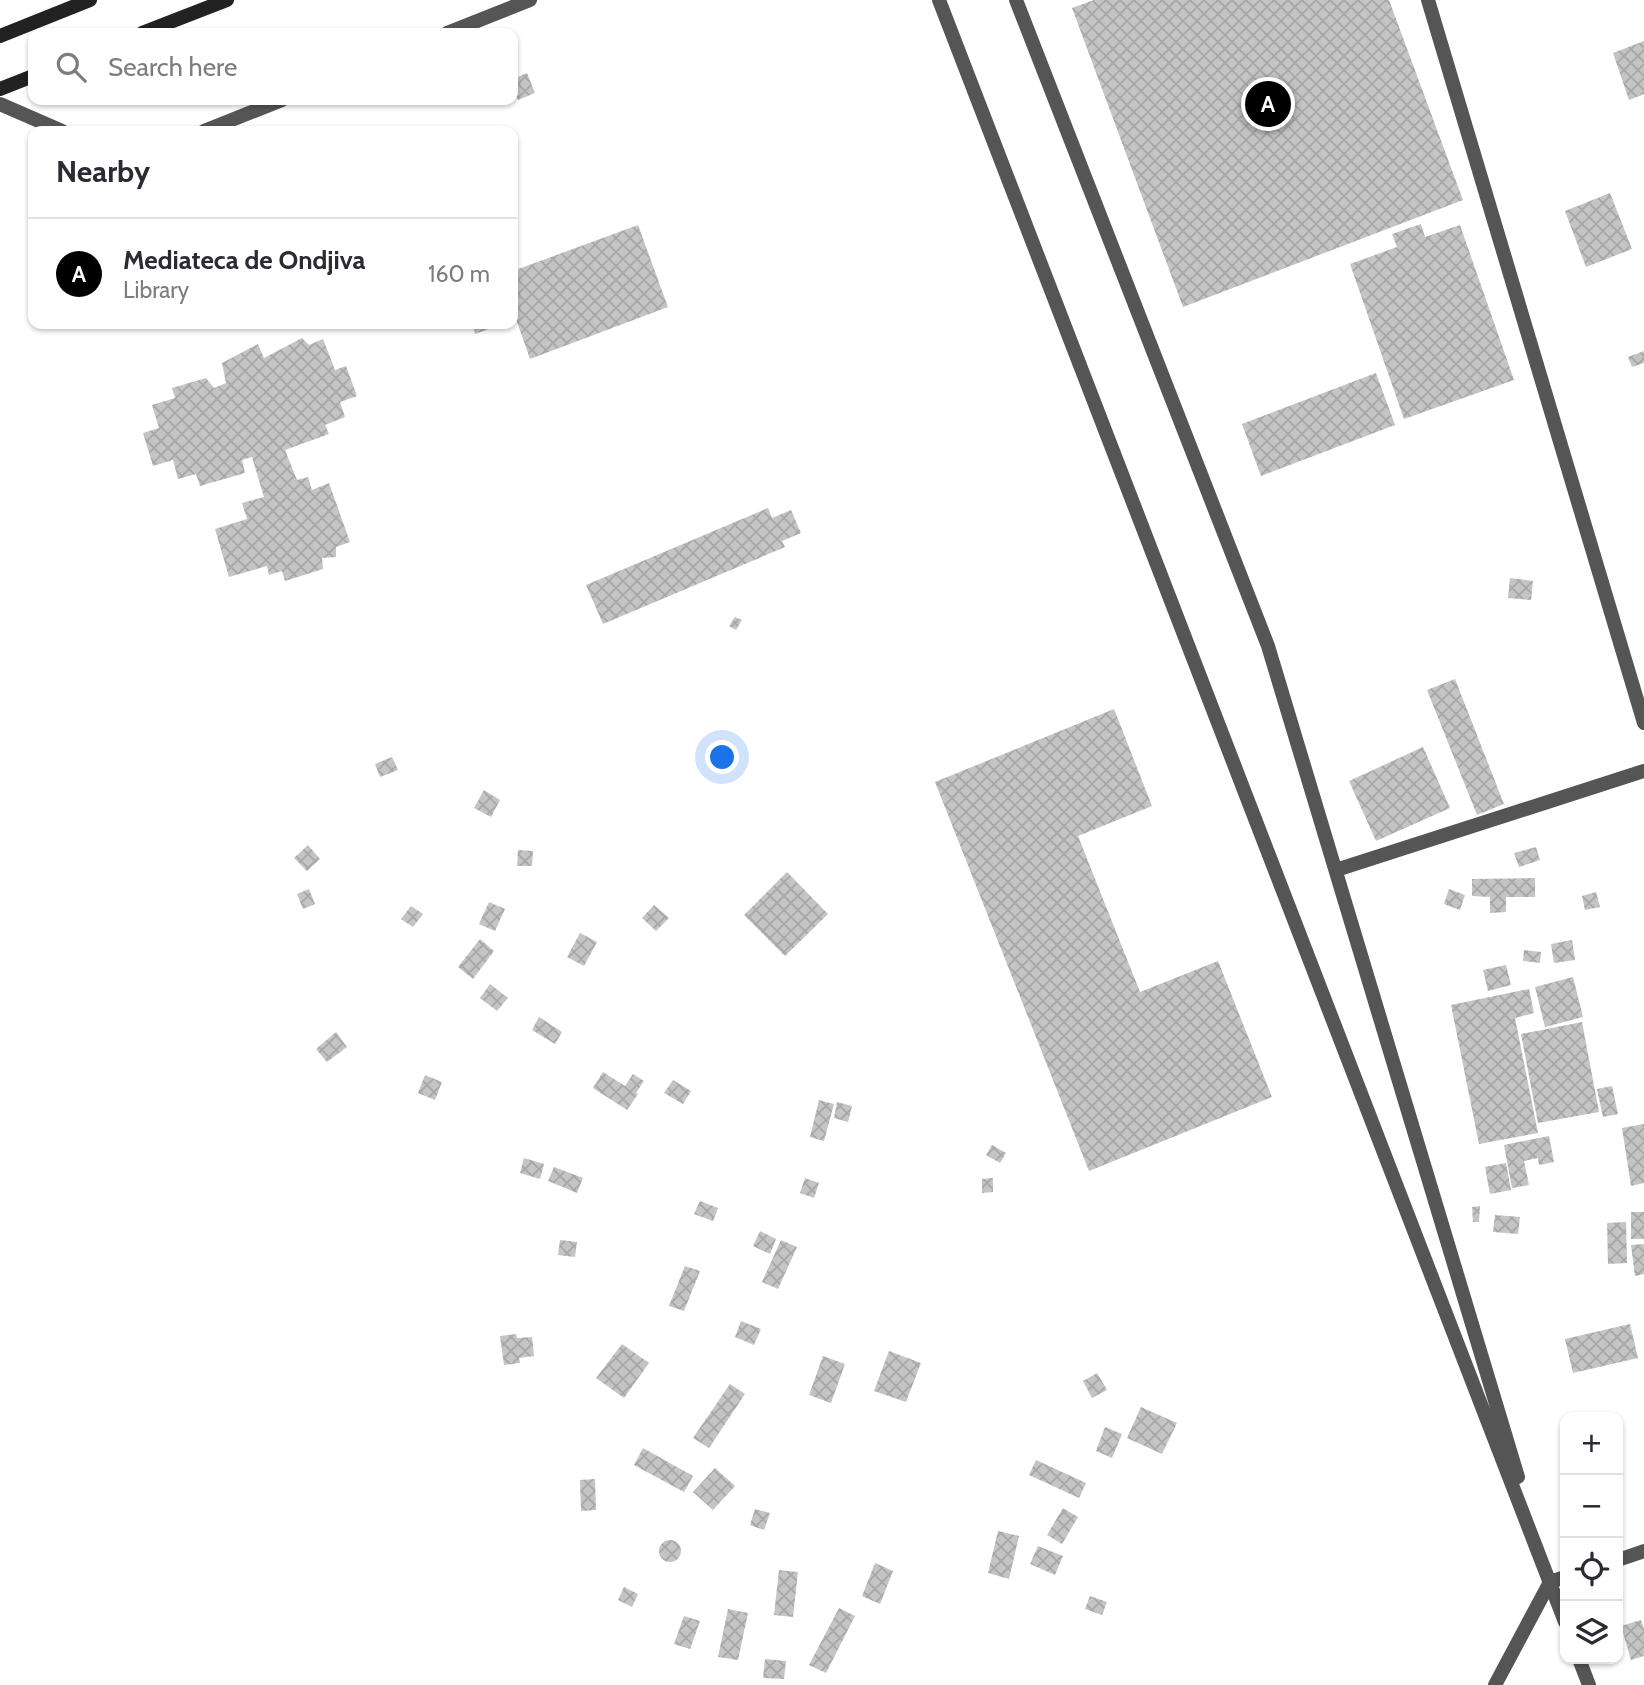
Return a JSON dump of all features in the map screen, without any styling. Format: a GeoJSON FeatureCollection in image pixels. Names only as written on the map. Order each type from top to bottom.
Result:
{"type":"FeatureCollection","features":[{"type":"Feature","properties":{"kind":"main road"},"geometry":{"type":"LineString","coordinates":[[0,36],[90,0]]}},
{"type":"Feature","properties":{"kind":"main road"},"geometry":{"type":"LineString","coordinates":[[155,28],[227,0]]}},
{"type":"Feature","properties":{"kind":"main road"},"geometry":{"type":"LineString","coordinates":[[0,89],[28,78]]}},
{"type":"Feature","properties":{"kind":"street"},"geometry":{"type":"LineString","coordinates":[[460,28],[530,0]]}},
{"type":"Feature","properties":{"kind":"street"},"geometry":{"type":"LineString","coordinates":[[939,0],[1560,1609]]}},
{"type":"Feature","properties":{"kind":"street"},"geometry":{"type":"LineString","coordinates":[[1016,0],[1268,646],[1550,1582]]}},
{"type":"Feature","properties":{"kind":"street"},"geometry":{"type":"LineString","coordinates":[[1428,0],[1644,723]]}},
{"type":"Feature","properties":{"kind":"street"},"geometry":{"type":"LineString","coordinates":[[0,104],[51,126]]}},
{"type":"Feature","properties":{"kind":"street"},"geometry":{"type":"LineString","coordinates":[[217,126],[269,105]]}},
{"type":"Feature","properties":{"kind":"street"},"geometry":{"type":"LineString","coordinates":[[1336,870],[1644,771]]}},
{"type":"Feature","properties":{"kind":"street"},"geometry":{"type":"LineString","coordinates":[[1623,1558],[1644,1551]]}},
{"type":"Feature","properties":{"kind":"street"},"geometry":{"type":"LineString","coordinates":[[1495,1685],[1550,1582],[1560,1579]]}},
{"type":"Feature","properties":{"kind":"street"},"geometry":{"type":"LineString","coordinates":[[1581,1664],[1589,1685]]}},
{"type":"Feature","properties":{"kind":"building"},"geometry":{"type":"Polygon","coordinates":[[[1094,0],[1389,0],[1463,200],[1183,307],[1072,8],[1094,0]]]}},
{"type":"Feature","properties":{"kind":"building"},"geometry":{"type":"Polygon","coordinates":[[[1644,41],[1644,94],[1629,100],[1613,53],[1644,41]]]}},
{"type":"Feature","properties":{"kind":"building"},"geometry":{"type":"Polygon","coordinates":[[[527,73],[535,93],[518,100],[518,77],[527,73]]]}},
{"type":"Feature","properties":{"kind":"building"},"geometry":{"type":"Polygon","coordinates":[[[1610,193],[1632,249],[1586,267],[1565,211],[1610,193]]]}},
{"type":"Feature","properties":{"kind":"building"},"geometry":{"type":"Polygon","coordinates":[[[1421,224],[1425,237],[1460,225],[1514,380],[1404,419],[1350,264],[1397,247],[1392,234],[1421,224]]]}},
{"type":"Feature","properties":{"kind":"building"},"geometry":{"type":"Polygon","coordinates":[[[638,225],[668,307],[530,359],[518,325],[518,269],[638,225]]]}},
{"type":"Feature","properties":{"kind":"building"},"geometry":{"type":"Polygon","coordinates":[[[474,329],[489,329],[475,334],[474,329]]]}},
{"type":"Feature","properties":{"kind":"building"},"geometry":{"type":"Polygon","coordinates":[[[302,338],[309,345],[323,339],[335,370],[346,366],[357,396],[340,402],[345,417],[325,425],[329,434],[285,450],[297,480],[308,477],[312,490],[329,483],[350,542],[336,547],[336,557],[322,558],[323,569],[285,581],[282,571],[269,575],[267,566],[229,577],[215,529],[247,519],[242,503],[264,497],[252,457],[242,460],[245,473],[200,486],[196,474],[178,479],[173,460],[153,466],[143,433],[159,428],[152,405],[175,398],[172,388],[206,378],[214,388],[226,383],[222,363],[258,344],[264,358],[302,338]]]}},
{"type":"Feature","properties":{"kind":"building"},"geometry":{"type":"Polygon","coordinates":[[[1644,351],[1644,363],[1632,367],[1628,357],[1644,351]]]}},
{"type":"Feature","properties":{"kind":"building"},"geometry":{"type":"Polygon","coordinates":[[[1376,373],[1395,425],[1261,476],[1242,424],[1376,373]]]}},
{"type":"Feature","properties":{"kind":"building"},"geometry":{"type":"Polygon","coordinates":[[[768,508],[772,518],[791,510],[801,533],[782,541],[785,547],[603,624],[586,585],[768,508]]]}},
{"type":"Feature","properties":{"kind":"building"},"geometry":{"type":"Polygon","coordinates":[[[1510,578],[1533,581],[1531,600],[1508,598],[1510,578]]]}},
{"type":"Feature","properties":{"kind":"building"},"geometry":{"type":"Polygon","coordinates":[[[735,617],[742,620],[736,630],[729,626],[735,617]]]}},
{"type":"Feature","properties":{"kind":"building"},"geometry":{"type":"Polygon","coordinates":[[[1455,679],[1504,804],[1477,815],[1427,690],[1455,679]]]}},
{"type":"Feature","properties":{"kind":"building"},"geometry":{"type":"Polygon","coordinates":[[[1114,709],[1152,806],[1078,836],[1140,992],[1218,961],[1272,1097],[1089,1171],[935,782],[1114,709]]]}},
{"type":"Feature","properties":{"kind":"building"},"geometry":{"type":"Polygon","coordinates":[[[1423,747],[1450,808],[1376,841],[1349,781],[1423,747]]]}},
{"type":"Feature","properties":{"kind":"building"},"geometry":{"type":"Polygon","coordinates":[[[392,757],[398,770],[380,777],[375,764],[392,757]]]}},
{"type":"Feature","properties":{"kind":"building"},"geometry":{"type":"Polygon","coordinates":[[[484,790],[500,800],[491,817],[474,808],[484,790]]]}},
{"type":"Feature","properties":{"kind":"building"},"geometry":{"type":"Polygon","coordinates":[[[308,845],[320,859],[307,871],[294,858],[308,845]]]}},
{"type":"Feature","properties":{"kind":"building"},"geometry":{"type":"Polygon","coordinates":[[[1536,847],[1540,860],[1519,867],[1514,853],[1536,847]]]}},
{"type":"Feature","properties":{"kind":"building"},"geometry":{"type":"Polygon","coordinates":[[[518,850],[533,851],[532,866],[517,866],[518,850]]]}},
{"type":"Feature","properties":{"kind":"building"},"geometry":{"type":"Polygon","coordinates":[[[787,872],[828,914],[785,956],[744,915],[787,872]]]}},
{"type":"Feature","properties":{"kind":"building"},"geometry":{"type":"Polygon","coordinates":[[[1535,878],[1535,897],[1506,897],[1506,912],[1490,913],[1490,897],[1472,896],[1472,879],[1535,878]]]}},
{"type":"Feature","properties":{"kind":"building"},"geometry":{"type":"Polygon","coordinates":[[[309,889],[315,904],[303,909],[297,894],[309,889]]]}},
{"type":"Feature","properties":{"kind":"building"},"geometry":{"type":"Polygon","coordinates":[[[1449,889],[1465,895],[1460,910],[1444,904],[1449,889]]]}},
{"type":"Feature","properties":{"kind":"building"},"geometry":{"type":"Polygon","coordinates":[[[1596,892],[1600,907],[1585,910],[1582,896],[1596,892]]]}},
{"type":"Feature","properties":{"kind":"building"},"geometry":{"type":"Polygon","coordinates":[[[489,902],[505,909],[495,931],[479,924],[489,902]]]}},
{"type":"Feature","properties":{"kind":"building"},"geometry":{"type":"Polygon","coordinates":[[[654,905],[669,918],[656,931],[642,918],[654,905]]]}},
{"type":"Feature","properties":{"kind":"building"},"geometry":{"type":"Polygon","coordinates":[[[411,906],[423,914],[413,927],[401,919],[411,906]]]}},
{"type":"Feature","properties":{"kind":"building"},"geometry":{"type":"Polygon","coordinates":[[[580,933],[597,942],[584,966],[567,957],[580,933]]]}},
{"type":"Feature","properties":{"kind":"building"},"geometry":{"type":"Polygon","coordinates":[[[480,939],[494,951],[473,979],[458,967],[480,939]]]}},
{"type":"Feature","properties":{"kind":"building"},"geometry":{"type":"Polygon","coordinates":[[[1572,940],[1575,960],[1554,963],[1551,944],[1572,940]]]}},
{"type":"Feature","properties":{"kind":"building"},"geometry":{"type":"Polygon","coordinates":[[[1524,950],[1541,952],[1540,963],[1523,961],[1524,950]]]}},
{"type":"Feature","properties":{"kind":"building"},"geometry":{"type":"Polygon","coordinates":[[[1506,965],[1511,985],[1488,991],[1483,970],[1506,965]]]}},
{"type":"Feature","properties":{"kind":"building"},"geometry":{"type":"Polygon","coordinates":[[[1573,977],[1583,1017],[1545,1027],[1535,987],[1573,977]]]}},
{"type":"Feature","properties":{"kind":"building"},"geometry":{"type":"Polygon","coordinates":[[[490,984],[508,998],[497,1011],[480,998],[490,984]]]}},
{"type":"Feature","properties":{"kind":"building"},"geometry":{"type":"Polygon","coordinates":[[[1529,989],[1534,1013],[1515,1018],[1538,1133],[1479,1144],[1451,1005],[1529,989]]]}},
{"type":"Feature","properties":{"kind":"building"},"geometry":{"type":"Polygon","coordinates":[[[539,1017],[562,1032],[555,1044],[532,1030],[539,1017]]]}},
{"type":"Feature","properties":{"kind":"building"},"geometry":{"type":"Polygon","coordinates":[[[1582,1022],[1599,1112],[1538,1123],[1521,1034],[1582,1022]]]}},
{"type":"Feature","properties":{"kind":"building"},"geometry":{"type":"Polygon","coordinates":[[[336,1032],[347,1047],[327,1062],[316,1049],[336,1032]]]}},
{"type":"Feature","properties":{"kind":"building"},"geometry":{"type":"Polygon","coordinates":[[[603,1072],[625,1086],[633,1074],[644,1081],[627,1110],[593,1088],[603,1072]]]}},
{"type":"Feature","properties":{"kind":"building"},"geometry":{"type":"Polygon","coordinates":[[[425,1075],[442,1082],[435,1100],[418,1093],[425,1075]]]}},
{"type":"Feature","properties":{"kind":"building"},"geometry":{"type":"Polygon","coordinates":[[[673,1080],[691,1091],[683,1104],[664,1093],[673,1080]]]}},
{"type":"Feature","properties":{"kind":"building"},"geometry":{"type":"Polygon","coordinates":[[[1612,1086],[1618,1114],[1603,1117],[1597,1089],[1612,1086]]]}},
{"type":"Feature","properties":{"kind":"building"},"geometry":{"type":"Polygon","coordinates":[[[819,1100],[834,1104],[824,1141],[810,1137],[819,1100]]]}},
{"type":"Feature","properties":{"kind":"building"},"geometry":{"type":"Polygon","coordinates":[[[837,1102],[852,1106],[848,1122],[834,1118],[837,1102]]]}},
{"type":"Feature","properties":{"kind":"building"},"geometry":{"type":"Polygon","coordinates":[[[1644,1124],[1644,1183],[1631,1186],[1622,1128],[1644,1124]]]}},
{"type":"Feature","properties":{"kind":"building"},"geometry":{"type":"Polygon","coordinates":[[[1549,1136],[1554,1162],[1539,1165],[1538,1158],[1524,1161],[1529,1185],[1512,1188],[1504,1145],[1549,1136]]]}},
{"type":"Feature","properties":{"kind":"building"},"geometry":{"type":"Polygon","coordinates":[[[992,1145],[1006,1153],[1000,1163],[986,1155],[992,1145]]]}},
{"type":"Feature","properties":{"kind":"building"},"geometry":{"type":"Polygon","coordinates":[[[524,1158],[544,1164],[540,1179],[520,1173],[524,1158]]]}},
{"type":"Feature","properties":{"kind":"building"},"geometry":{"type":"Polygon","coordinates":[[[1506,1163],[1511,1190],[1490,1194],[1485,1167],[1506,1163]]]}},
{"type":"Feature","properties":{"kind":"building"},"geometry":{"type":"Polygon","coordinates":[[[554,1167],[583,1178],[577,1193],[548,1181],[554,1167]]]}},
{"type":"Feature","properties":{"kind":"building"},"geometry":{"type":"Polygon","coordinates":[[[805,1178],[819,1183],[814,1198],[800,1193],[805,1178]]]}},
{"type":"Feature","properties":{"kind":"building"},"geometry":{"type":"Polygon","coordinates":[[[993,1178],[993,1192],[982,1193],[982,1179],[993,1178]]]}},
{"type":"Feature","properties":{"kind":"building"},"geometry":{"type":"Polygon","coordinates":[[[700,1201],[718,1208],[713,1221],[694,1214],[700,1201]]]}},
{"type":"Feature","properties":{"kind":"building"},"geometry":{"type":"Polygon","coordinates":[[[1480,1206],[1479,1222],[1473,1222],[1472,1207],[1480,1206]]]}},
{"type":"Feature","properties":{"kind":"building"},"geometry":{"type":"Polygon","coordinates":[[[1631,1212],[1644,1212],[1644,1239],[1631,1239],[1631,1212]]]}},
{"type":"Feature","properties":{"kind":"building"},"geometry":{"type":"Polygon","coordinates":[[[1495,1215],[1520,1217],[1518,1234],[1493,1232],[1495,1215]]]}},
{"type":"Feature","properties":{"kind":"building"},"geometry":{"type":"Polygon","coordinates":[[[1626,1222],[1627,1263],[1608,1264],[1607,1223],[1626,1222]]]}},
{"type":"Feature","properties":{"kind":"building"},"geometry":{"type":"Polygon","coordinates":[[[760,1231],[776,1239],[770,1254],[753,1246],[760,1231]]]}},
{"type":"Feature","properties":{"kind":"building"},"geometry":{"type":"Polygon","coordinates":[[[560,1240],[577,1242],[575,1257],[558,1255],[560,1240]]]}},
{"type":"Feature","properties":{"kind":"building"},"geometry":{"type":"Polygon","coordinates":[[[781,1240],[797,1247],[778,1289],[762,1282],[781,1240]]]}},
{"type":"Feature","properties":{"kind":"building"},"geometry":{"type":"Polygon","coordinates":[[[1644,1244],[1644,1274],[1635,1276],[1631,1245],[1644,1244]]]}},
{"type":"Feature","properties":{"kind":"building"},"geometry":{"type":"Polygon","coordinates":[[[685,1266],[700,1271],[684,1311],[669,1306],[685,1266]]]}},
{"type":"Feature","properties":{"kind":"building"},"geometry":{"type":"Polygon","coordinates":[[[741,1321],[761,1329],[754,1345],[735,1337],[741,1321]]]}},
{"type":"Feature","properties":{"kind":"building"},"geometry":{"type":"Polygon","coordinates":[[[1630,1324],[1638,1358],[1573,1373],[1565,1339],[1630,1324]]]}},
{"type":"Feature","properties":{"kind":"building"},"geometry":{"type":"Polygon","coordinates":[[[516,1334],[517,1338],[532,1337],[534,1356],[519,1358],[520,1363],[504,1365],[500,1336],[516,1334]]]}},
{"type":"Feature","properties":{"kind":"building"},"geometry":{"type":"Polygon","coordinates":[[[622,1344],[649,1363],[624,1398],[596,1378],[622,1344]]]}},
{"type":"Feature","properties":{"kind":"building"},"geometry":{"type":"Polygon","coordinates":[[[889,1351],[921,1363],[906,1402],[874,1391],[889,1351]]]}},
{"type":"Feature","properties":{"kind":"building"},"geometry":{"type":"Polygon","coordinates":[[[823,1356],[845,1364],[831,1403],[809,1395],[823,1356]]]}},
{"type":"Feature","properties":{"kind":"building"},"geometry":{"type":"Polygon","coordinates":[[[1097,1373],[1107,1390],[1092,1398],[1083,1381],[1097,1373]]]}},
{"type":"Feature","properties":{"kind":"building"},"geometry":{"type":"Polygon","coordinates":[[[730,1384],[745,1394],[709,1448],[693,1438],[730,1384]]]}},
{"type":"Feature","properties":{"kind":"building"},"geometry":{"type":"Polygon","coordinates":[[[1141,1407],[1177,1423],[1162,1454],[1127,1438],[1141,1407]]]}},
{"type":"Feature","properties":{"kind":"building"},"geometry":{"type":"Polygon","coordinates":[[[1105,1427],[1122,1434],[1112,1458],[1096,1451],[1105,1427]]]}},
{"type":"Feature","properties":{"kind":"building"},"geometry":{"type":"Polygon","coordinates":[[[643,1448],[693,1476],[684,1492],[634,1465],[643,1448]]]}},
{"type":"Feature","properties":{"kind":"building"},"geometry":{"type":"Polygon","coordinates":[[[1036,1460],[1086,1483],[1079,1498],[1029,1475],[1036,1460]]]}},
{"type":"Feature","properties":{"kind":"building"},"geometry":{"type":"Polygon","coordinates":[[[715,1468],[735,1486],[713,1510],[693,1492],[715,1468]]]}},
{"type":"Feature","properties":{"kind":"building"},"geometry":{"type":"Polygon","coordinates":[[[595,1479],[596,1510],[581,1511],[580,1480],[595,1479]]]}},
{"type":"Feature","properties":{"kind":"building"},"geometry":{"type":"Polygon","coordinates":[[[1063,1508],[1078,1517],[1062,1544],[1047,1535],[1063,1508]]]}},
{"type":"Feature","properties":{"kind":"building"},"geometry":{"type":"Polygon","coordinates":[[[755,1509],[770,1513],[764,1530],[750,1525],[755,1509]]]}},
{"type":"Feature","properties":{"kind":"building"},"geometry":{"type":"Polygon","coordinates":[[[998,1531],[1019,1536],[1009,1579],[988,1573],[998,1531]]]}},
{"type":"Feature","properties":{"kind":"building"},"geometry":{"type":"Polygon","coordinates":[[[670,1540],[680,1547],[681,1551],[674,1561],[670,1562],[660,1555],[659,1551],[666,1541],[670,1540]]]}},
{"type":"Feature","properties":{"kind":"building"},"geometry":{"type":"Polygon","coordinates":[[[1038,1546],[1063,1556],[1055,1575],[1030,1564],[1038,1546]]]}},
{"type":"Feature","properties":{"kind":"building"},"geometry":{"type":"Polygon","coordinates":[[[875,1563],[893,1571],[880,1604],[862,1596],[875,1563]]]}},
{"type":"Feature","properties":{"kind":"building"},"geometry":{"type":"Polygon","coordinates":[[[779,1570],[798,1572],[793,1617],[774,1615],[779,1570]]]}},
{"type":"Feature","properties":{"kind":"building"},"geometry":{"type":"Polygon","coordinates":[[[624,1587],[638,1594],[632,1607],[618,1600],[624,1587]]]}},
{"type":"Feature","properties":{"kind":"building"},"geometry":{"type":"Polygon","coordinates":[[[1090,1596],[1107,1602],[1102,1615],[1085,1609],[1090,1596]]]}},
{"type":"Feature","properties":{"kind":"building"},"geometry":{"type":"Polygon","coordinates":[[[839,1608],[855,1616],[826,1673],[809,1665],[839,1608]]]}},
{"type":"Feature","properties":{"kind":"building"},"geometry":{"type":"Polygon","coordinates":[[[728,1609],[748,1613],[738,1660],[718,1657],[728,1609]]]}},
{"type":"Feature","properties":{"kind":"building"},"geometry":{"type":"Polygon","coordinates":[[[684,1616],[700,1621],[690,1649],[674,1644],[684,1616]]]}},
{"type":"Feature","properties":{"kind":"building"},"geometry":{"type":"Polygon","coordinates":[[[1641,1620],[1644,1629],[1644,1656],[1631,1660],[1623,1625],[1641,1620]]]}},
{"type":"Feature","properties":{"kind":"building"},"geometry":{"type":"Polygon","coordinates":[[[765,1659],[786,1661],[784,1679],[763,1678],[765,1659]]]}},
{"type":"Feature","properties":{"kind":"place","name":"Mediateca de Ondjiva"},"geometry":{"type":"Point","coordinates":[1268,104]}}]}
